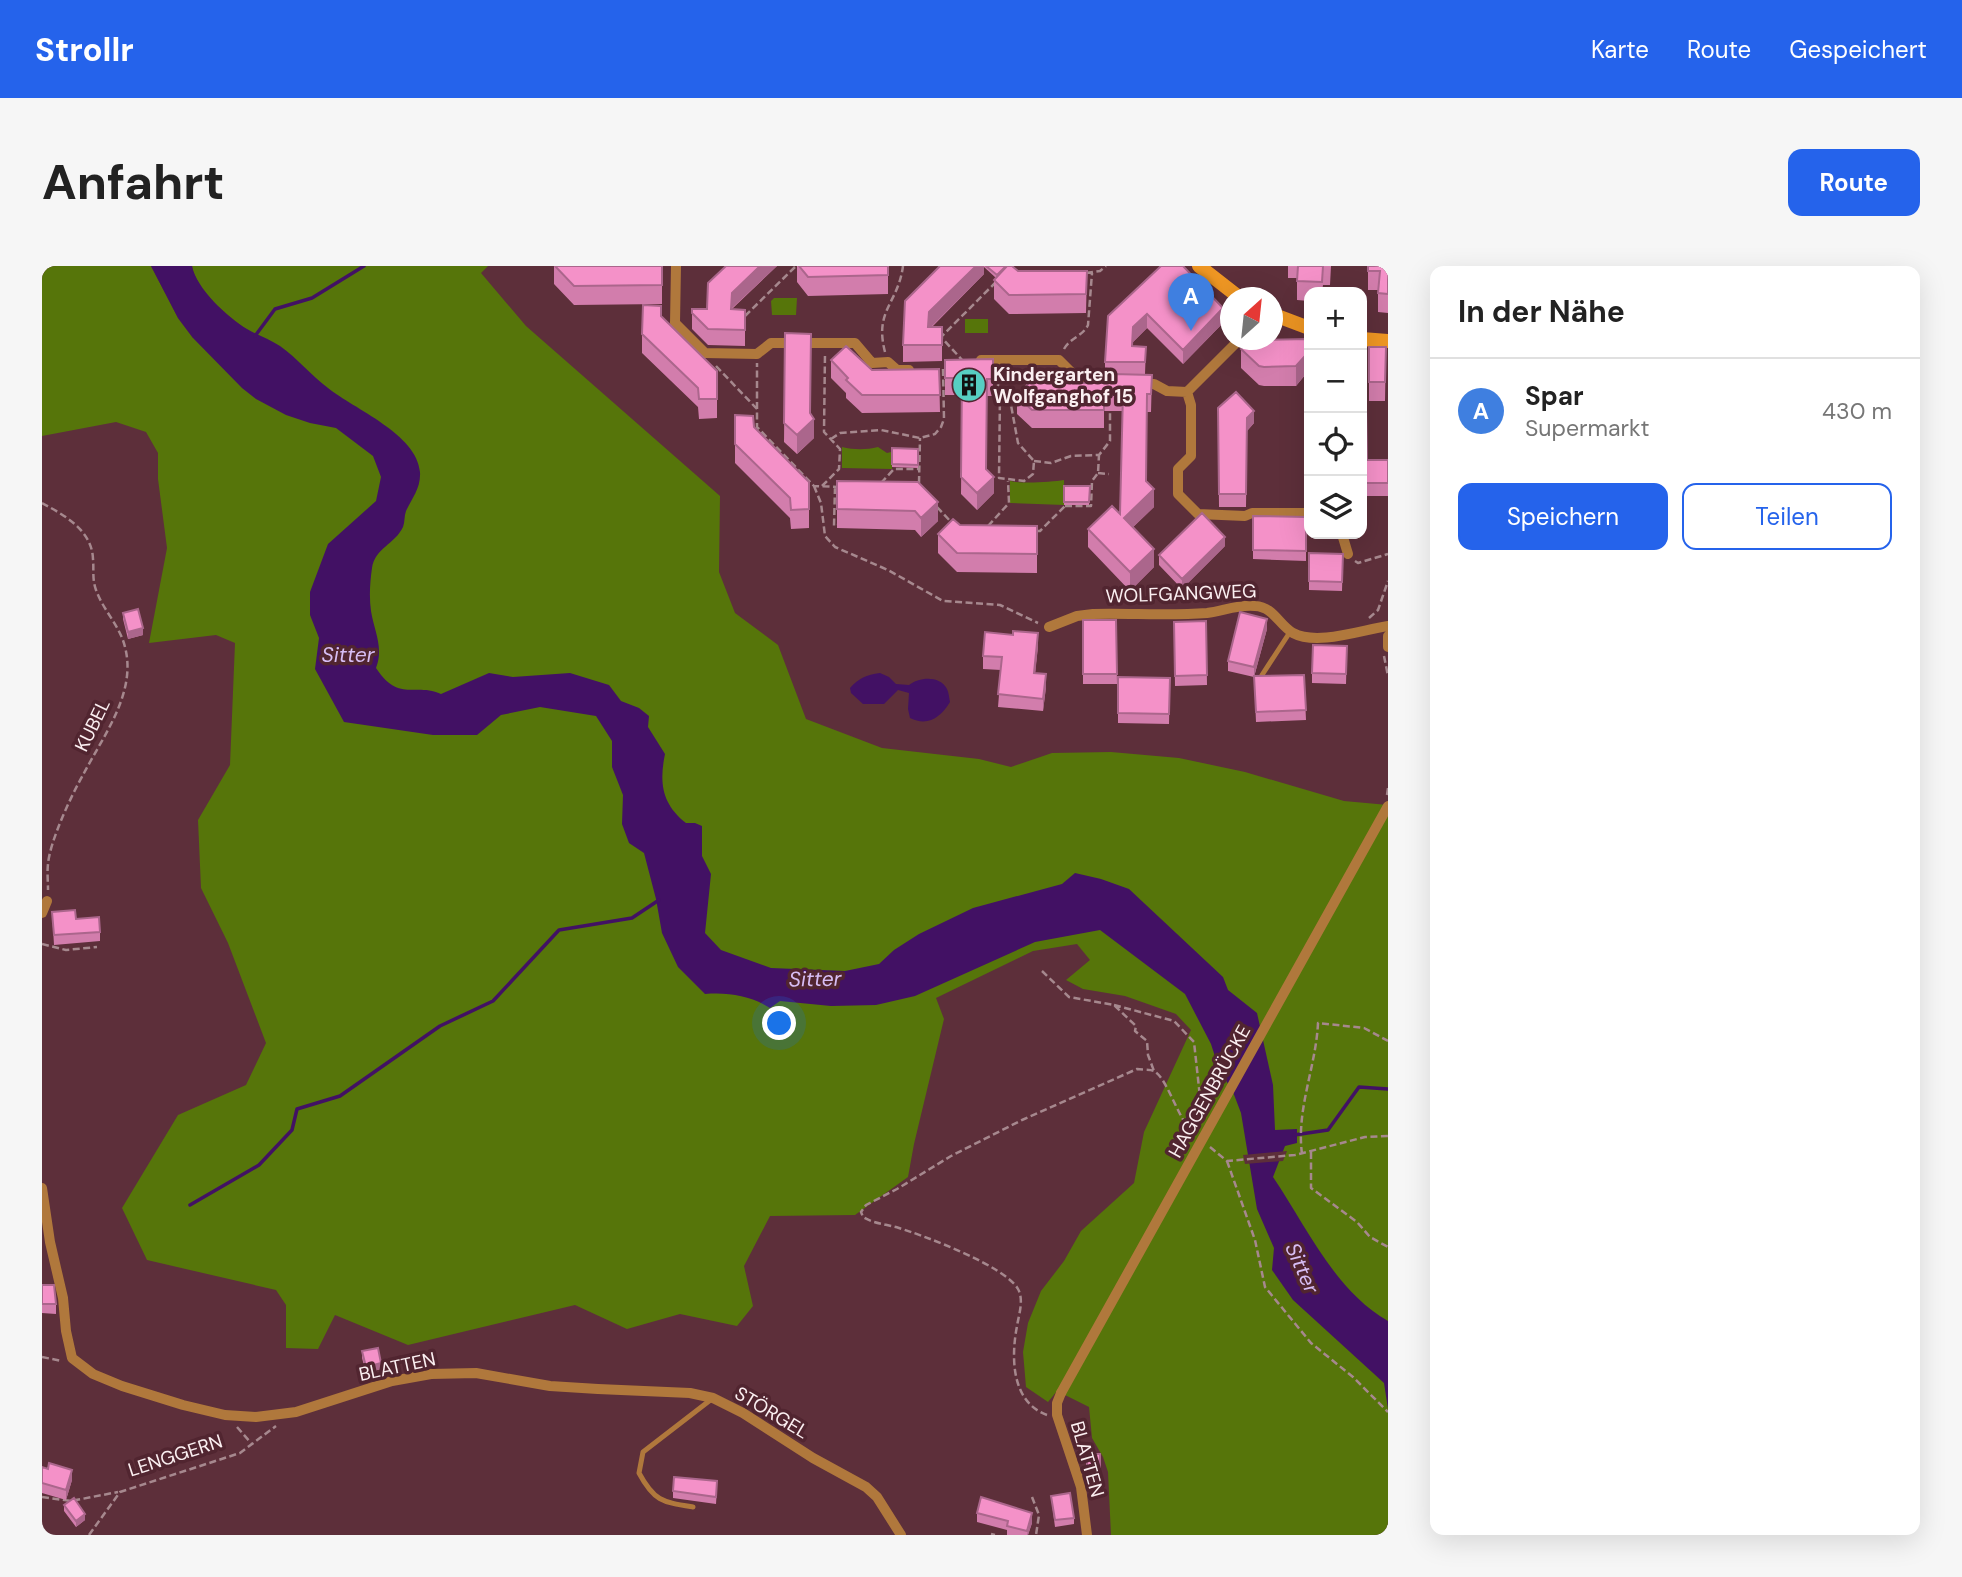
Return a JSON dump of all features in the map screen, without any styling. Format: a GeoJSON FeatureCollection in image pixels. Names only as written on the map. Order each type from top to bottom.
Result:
{"type":"FeatureCollection","features":[{"type":"Feature","properties":{"kind":"street"},"geometry":{"type":"LineString","coordinates":[[676,266],[675,323],[705,353],[757,354],[771,343],[855,343],[873,363],[888,362],[897,370],[920,370]]}},
{"type":"Feature","properties":{"kind":"street"},"geometry":{"type":"LineString","coordinates":[[1199,266],[1226,287]]}},
{"type":"Feature","properties":{"kind":"street"},"geometry":{"type":"LineString","coordinates":[[1283,318],[1304,326]]}},
{"type":"Feature","properties":{"kind":"street"},"geometry":{"type":"LineString","coordinates":[[1367,339],[1388,341]]}},
{"type":"Feature","properties":{"kind":"street"},"geometry":{"type":"LineString","coordinates":[[1130,384],[1154,384],[1167,391],[1187,392],[1229,350]]}},
{"type":"Feature","properties":{"kind":"street"},"geometry":{"type":"LineString","coordinates":[[967,366],[973,360],[1059,359],[1083,384],[1107,384]]}},
{"type":"Feature","properties":{"kind":"street"},"geometry":{"type":"LineString","coordinates":[[1187,392],[1191,405],[1191,456],[1178,469],[1178,494],[1198,514],[1245,516],[1252,513],[1304,513]]}},
{"type":"Feature","properties":{"kind":"street"},"geometry":{"type":"LineString","coordinates":[[1344,539],[1348,554]]}},
{"type":"Feature","properties":{"kind":"street","name":"WOLFGANGWEG"},"geometry":{"type":"LineString","coordinates":[[1048,627],[1077,616],[1093,614],[1205,613],[1250,605],[1262,606],[1272,612],[1290,632]]}},
{"type":"Feature","properties":{"kind":"street"},"geometry":{"type":"LineString","coordinates":[[1290,632],[1306,639],[1324,638],[1388,626]]}},
{"type":"Feature","properties":{"kind":"street"},"geometry":{"type":"LineString","coordinates":[[1388,636],[1388,647]]}},
{"type":"Feature","properties":{"kind":"street","name":"HAGGENBRÜCKE"},"geometry":{"type":"LineString","coordinates":[[1060,1393],[1388,806]]}},
{"type":"Feature","properties":{"kind":"street"},"geometry":{"type":"LineString","coordinates":[[42,913],[47,901]]}},
{"type":"Feature","properties":{"kind":"street"},"geometry":{"type":"LineString","coordinates":[[42,1188],[72,1358]]}},
{"type":"Feature","properties":{"kind":"street","name":"LENGGERN"},"geometry":{"type":"LineString","coordinates":[[72,1358],[93,1374],[183,1405],[225,1415],[256,1417],[296,1412]]}},
{"type":"Feature","properties":{"kind":"street","name":"BLATTEN"},"geometry":{"type":"LineString","coordinates":[[296,1412],[391,1381],[431,1374],[475,1373],[550,1386]]}},
{"type":"Feature","properties":{"kind":"street","name":"STÖRGEL"},"geometry":{"type":"LineString","coordinates":[[550,1386],[690,1392],[713,1398],[743,1413],[813,1458],[866,1487],[877,1497],[901,1535]]}},
{"type":"Feature","properties":{"kind":"street","name":"BLATTEN"},"geometry":{"type":"LineString","coordinates":[[1060,1393],[1057,1415],[1081,1488],[1087,1535]]}},
{"type":"Feature","properties":{"kind":"lane"},"geometry":{"type":"LineString","coordinates":[[1262,675],[1290,632]]}},
{"type":"Feature","properties":{"kind":"lane"},"geometry":{"type":"LineString","coordinates":[[693,1507],[662,1502],[648,1490],[639,1473],[643,1452],[713,1398]]}},
{"type":"Feature","properties":{"kind":"path"},"geometry":{"type":"LineString","coordinates":[[740,322],[796,266]]}},
{"type":"Feature","properties":{"kind":"path"},"geometry":{"type":"LineString","coordinates":[[888,362],[881,338],[881,323],[883,314],[898,288],[903,266]]}},
{"type":"Feature","properties":{"kind":"path"},"geometry":{"type":"LineString","coordinates":[[1077,273],[1092,273],[1106,266]]}},
{"type":"Feature","properties":{"kind":"path"},"geometry":{"type":"LineString","coordinates":[[1066,346],[1084,332],[1088,325],[1092,273]]}},
{"type":"Feature","properties":{"kind":"path"},"geometry":{"type":"LineString","coordinates":[[996,282],[940,337],[976,372],[998,372],[999,478],[1021,482],[1026,480],[1033,474],[1034,461]]}},
{"type":"Feature","properties":{"kind":"path"},"geometry":{"type":"LineString","coordinates":[[822,486],[839,469],[840,449],[824,432],[825,343]]}},
{"type":"Feature","properties":{"kind":"path"},"geometry":{"type":"LineString","coordinates":[[705,353],[757,409]]}},
{"type":"Feature","properties":{"kind":"path"},"geometry":{"type":"LineString","coordinates":[[757,354],[757,427],[814,486],[821,503],[825,536],[835,547],[888,570],[943,601],[1000,605],[1048,627]]}},
{"type":"Feature","properties":{"kind":"path"},"geometry":{"type":"LineString","coordinates":[[712,374],[718,367]]}},
{"type":"Feature","properties":{"kind":"path"},"geometry":{"type":"LineString","coordinates":[[831,439],[843,433],[881,430],[920,438],[934,434],[943,423],[943,369]]}},
{"type":"Feature","properties":{"kind":"path"},"geometry":{"type":"LineString","coordinates":[[933,378],[943,378]]}},
{"type":"Feature","properties":{"kind":"path"},"geometry":{"type":"LineString","coordinates":[[998,380],[1029,380],[1035,386]]}},
{"type":"Feature","properties":{"kind":"path"},"geometry":{"type":"LineString","coordinates":[[1000,393],[1011,405],[1017,443],[1034,461],[1048,464],[1071,456],[1099,455]]}},
{"type":"Feature","properties":{"kind":"path"},"geometry":{"type":"LineString","coordinates":[[1031,531],[1040,531],[1066,506],[1091,506],[1092,481],[1098,473],[1099,455],[1110,441],[1110,404]]}},
{"type":"Feature","properties":{"kind":"path"},"geometry":{"type":"LineString","coordinates":[[919,488],[920,438]]}},
{"type":"Feature","properties":{"kind":"path"},"geometry":{"type":"LineString","coordinates":[[768,449],[773,443]]}},
{"type":"Feature","properties":{"kind":"path"},"geometry":{"type":"LineString","coordinates":[[889,488],[876,488],[895,468],[919,469]]}},
{"type":"Feature","properties":{"kind":"path"},"geometry":{"type":"LineString","coordinates":[[1098,473],[1109,474]]}},
{"type":"Feature","properties":{"kind":"path"},"geometry":{"type":"LineString","coordinates":[[996,531],[983,531],[1009,503],[1009,479]]}},
{"type":"Feature","properties":{"kind":"path"},"geometry":{"type":"LineString","coordinates":[[814,486],[843,487]]}},
{"type":"Feature","properties":{"kind":"path"},"geometry":{"type":"LineString","coordinates":[[835,487],[834,526],[837,525]]}},
{"type":"Feature","properties":{"kind":"path"},"geometry":{"type":"LineString","coordinates":[[929,499],[958,529]]}},
{"type":"Feature","properties":{"kind":"path","name":"KUBEL"},"geometry":{"type":"LineString","coordinates":[[42,503],[66,517],[85,533],[91,545],[92,574],[96,591],[117,626],[125,647],[128,666],[124,690],[112,726],[82,776],[51,847],[47,901]]}},
{"type":"Feature","properties":{"kind":"path"},"geometry":{"type":"LineString","coordinates":[[1348,554],[1358,563],[1388,554]]}},
{"type":"Feature","properties":{"kind":"path"},"geometry":{"type":"LineString","coordinates":[[1359,631],[1358,623],[1370,618],[1378,610],[1388,581]]}},
{"type":"Feature","properties":{"kind":"path"},"geometry":{"type":"LineString","coordinates":[[42,944],[66,950],[97,947]]}},
{"type":"Feature","properties":{"kind":"path"},"geometry":{"type":"LineString","coordinates":[[1042,971],[1069,997],[1114,1005],[1174,1021],[1194,1042],[1200,1097],[1196,1136],[1180,1115],[1164,1081],[1154,1071],[1148,1055],[1147,1041],[1114,1005]]}},
{"type":"Feature","properties":{"kind":"path"},"geometry":{"type":"LineString","coordinates":[[1302,1154],[1301,1113],[1318,1023],[1364,1028],[1388,1041]]}},
{"type":"Feature","properties":{"kind":"path"},"geometry":{"type":"LineString","coordinates":[[1057,1415],[1043,1414],[1031,1405],[1020,1391],[1016,1378],[1015,1345],[1021,1304],[1020,1291],[1012,1280],[992,1267],[952,1249],[898,1228],[870,1222],[861,1212],[866,1205],[951,1156],[1022,1120],[1137,1069],[1154,1071]]}},
{"type":"Feature","properties":{"kind":"path"},"geometry":{"type":"LineString","coordinates":[[1227,1161],[1302,1154],[1365,1137],[1388,1136]]}},
{"type":"Feature","properties":{"kind":"path"},"geometry":{"type":"LineString","coordinates":[[1206,1144],[1227,1161],[1255,1240],[1265,1287],[1311,1343],[1353,1377],[1388,1412]]}},
{"type":"Feature","properties":{"kind":"path"},"geometry":{"type":"LineString","coordinates":[[1311,1152],[1311,1188],[1357,1222],[1370,1237],[1388,1247]]}},
{"type":"Feature","properties":{"kind":"path"},"geometry":{"type":"LineString","coordinates":[[42,1357],[65,1361],[72,1358]]}},
{"type":"Feature","properties":{"kind":"path","name":"LENGGERN"},"geometry":{"type":"LineString","coordinates":[[89,1535],[120,1492],[240,1453],[296,1412]]}},
{"type":"Feature","properties":{"kind":"path"},"geometry":{"type":"LineString","coordinates":[[225,1415],[252,1444]]}},
{"type":"Feature","properties":{"kind":"path"},"geometry":{"type":"LineString","coordinates":[[42,1497],[71,1501],[120,1492]]}},
{"type":"Feature","properties":{"kind":"path"},"geometry":{"type":"LineString","coordinates":[[1032,1497],[1039,1515],[1036,1535]]}},
{"type":"Feature","properties":{"kind":"green space"},"geometry":{"type":"Polygon","coordinates":[[[42,266],[151,266],[178,318],[193,338],[249,331],[223,311],[207,294],[192,266],[488,266],[481,273],[526,326],[720,496],[719,572],[735,613],[778,645],[806,719],[882,748],[979,759],[1011,767],[1052,753],[1111,752],[1179,758],[1245,772],[1344,801],[1388,805],[1388,1535],[1111,1535],[1108,1472],[1092,1438],[1089,1407],[1057,1391],[1048,1402],[1026,1387],[1023,1352],[1028,1323],[1041,1291],[1064,1261],[1081,1231],[1134,1183],[1144,1132],[1191,1030],[1176,1014],[1125,996],[1083,989],[1066,980],[1090,960],[1077,944],[1033,951],[936,998],[944,1019],[908,1177],[855,1215],[770,1216],[744,1266],[753,1306],[737,1326],[680,1314],[627,1329],[575,1305],[408,1345],[335,1315],[318,1349],[286,1348],[286,1305],[276,1290],[147,1260],[122,1208],[178,1115],[246,1085],[266,1043],[228,943],[201,888],[198,820],[230,765],[235,643],[216,635],[149,643],[167,548],[158,479],[158,453],[146,432],[116,422],[42,436],[42,266]]]}},
{"type":"Feature","properties":{"kind":"green space"},"geometry":{"type":"Polygon","coordinates":[[[774,298],[797,298],[796,315],[772,315],[771,301],[774,298]]]}},
{"type":"Feature","properties":{"kind":"green space"},"geometry":{"type":"Polygon","coordinates":[[[965,319],[988,319],[988,333],[965,333],[965,319]]]}},
{"type":"Feature","properties":{"kind":"green space"},"geometry":{"type":"Polygon","coordinates":[[[842,447],[878,447],[887,453],[891,452],[892,469],[842,468],[842,447]]]}},
{"type":"Feature","properties":{"kind":"green space"},"geometry":{"type":"Polygon","coordinates":[[[1064,480],[1064,505],[1010,503],[1010,481],[1029,483],[1064,480]]]}},
{"type":"Feature","properties":{"kind":"water","name":"Sitter"},"geometry":{"type":"Polygon","coordinates":[[[151,266],[192,266],[206,293],[231,318],[280,346],[328,388],[396,434],[416,458],[420,472],[419,483],[406,511],[403,527],[377,556],[372,568],[370,606],[379,653],[376,668],[384,679],[407,690],[441,694],[489,673],[513,677],[570,673],[609,685],[621,701],[639,708],[649,716],[648,727],[665,754],[662,774],[667,800],[686,823],[702,826],[702,856],[711,874],[705,933],[721,950],[771,968],[845,971],[879,964],[894,950],[919,934],[973,908],[1062,884],[1075,873],[1129,889],[1223,977],[1228,990],[1257,1013],[1273,1085],[1275,1130],[1297,1129],[1297,1143],[1285,1146],[1273,1177],[1337,1275],[1369,1308],[1388,1321],[1388,1409],[1384,1383],[1293,1300],[1272,1270],[1274,1248],[1257,1209],[1241,1113],[1233,1092],[1219,1069],[1211,1044],[1185,994],[1100,930],[1035,942],[915,996],[876,1005],[831,1006],[780,1001],[770,1008],[739,996],[705,994],[678,967],[662,933],[644,853],[629,843],[622,824],[623,795],[612,767],[612,741],[596,716],[540,707],[501,715],[477,735],[433,735],[344,722],[315,669],[319,638],[310,615],[310,592],[328,544],[376,501],[381,477],[373,456],[336,428],[286,415],[242,388],[193,338],[178,318],[151,266]]]}},
{"type":"Feature","properties":{"kind":"water"},"geometry":{"type":"Polygon","coordinates":[[[880,673],[896,684],[909,685],[924,679],[940,681],[947,689],[950,702],[938,716],[928,721],[910,718],[909,693],[898,690],[884,704],[863,704],[851,693],[850,688],[863,678],[880,673]]]}},
{"type":"Feature","properties":{"kind":"pier"},"geometry":{"type":"Polygon","coordinates":[[[1287,1151],[1283,1161],[1245,1164],[1243,1155],[1287,1151]]]}},
{"type":"Feature","properties":{"kind":"building"},"geometry":{"type":"Polygon","coordinates":[[[555,266],[662,266],[662,285],[574,286],[555,266]]]}},
{"type":"Feature","properties":{"kind":"building"},"geometry":{"type":"Polygon","coordinates":[[[726,266],[760,266],[732,293],[731,309],[745,310],[745,330],[708,329],[692,313],[692,309],[707,309],[708,283],[726,266]]]}},
{"type":"Feature","properties":{"kind":"building"},"geometry":{"type":"Polygon","coordinates":[[[799,266],[888,266],[888,275],[808,277],[799,266]]]}},
{"type":"Feature","properties":{"kind":"building"},"geometry":{"type":"Polygon","coordinates":[[[940,266],[976,266],[929,312],[928,327],[942,327],[942,345],[903,345],[905,301],[940,266]]]}},
{"type":"Feature","properties":{"kind":"building"},"geometry":{"type":"Polygon","coordinates":[[[986,266],[1006,266],[997,275],[986,266]]]}},
{"type":"Feature","properties":{"kind":"building"},"geometry":{"type":"Polygon","coordinates":[[[1007,266],[1018,271],[1087,271],[1086,294],[1009,295],[994,280],[1007,266]]]}},
{"type":"Feature","properties":{"kind":"building"},"geometry":{"type":"Polygon","coordinates":[[[1161,266],[1183,266],[1220,305],[1220,311],[1183,350],[1147,314],[1133,327],[1132,346],[1146,347],[1145,362],[1105,362],[1108,316],[1161,266]]]}},
{"type":"Feature","properties":{"kind":"building"},"geometry":{"type":"Polygon","coordinates":[[[1298,266],[1323,266],[1322,282],[1297,281],[1298,266]]]}},
{"type":"Feature","properties":{"kind":"building"},"geometry":{"type":"Polygon","coordinates":[[[1368,266],[1388,266],[1388,294],[1378,293],[1380,271],[1368,271],[1368,266]]]}},
{"type":"Feature","properties":{"kind":"building"},"geometry":{"type":"Polygon","coordinates":[[[643,305],[661,306],[661,316],[717,371],[717,399],[699,399],[698,388],[642,334],[643,305]]]}},
{"type":"Feature","properties":{"kind":"building"},"geometry":{"type":"Polygon","coordinates":[[[785,333],[811,334],[810,413],[814,419],[797,435],[784,423],[785,333]]]}},
{"type":"Feature","properties":{"kind":"building"},"geometry":{"type":"Polygon","coordinates":[[[1283,339],[1304,339],[1304,357],[1296,366],[1259,366],[1242,350],[1283,350],[1283,339]]]}},
{"type":"Feature","properties":{"kind":"building"},"geometry":{"type":"Polygon","coordinates":[[[846,346],[872,370],[939,369],[940,395],[862,395],[831,360],[846,346]]]}},
{"type":"Feature","properties":{"kind":"building"},"geometry":{"type":"Polygon","coordinates":[[[1369,347],[1386,347],[1385,382],[1369,382],[1369,347]]]}},
{"type":"Feature","properties":{"kind":"building"},"geometry":{"type":"Polygon","coordinates":[[[993,359],[993,379],[987,379],[986,469],[994,477],[977,493],[961,477],[962,378],[945,378],[945,360],[993,359]]]}},
{"type":"Feature","properties":{"kind":"building"},"geometry":{"type":"Polygon","coordinates":[[[1113,374],[1152,375],[1151,394],[1147,394],[1146,481],[1154,489],[1124,518],[1154,549],[1130,572],[1088,529],[1112,506],[1120,514],[1123,393],[1104,393],[1104,410],[1032,410],[1017,396],[1035,376],[1043,383],[1113,383],[1113,374]]]}},
{"type":"Feature","properties":{"kind":"building"},"geometry":{"type":"Polygon","coordinates":[[[1236,392],[1254,411],[1247,418],[1246,494],[1219,494],[1218,408],[1236,392]]]}},
{"type":"Feature","properties":{"kind":"building"},"geometry":{"type":"Polygon","coordinates":[[[735,415],[753,416],[754,427],[809,482],[809,509],[791,510],[790,498],[735,444],[735,415]]]}},
{"type":"Feature","properties":{"kind":"building"},"geometry":{"type":"Polygon","coordinates":[[[892,448],[918,449],[918,465],[892,464],[892,448]]]}},
{"type":"Feature","properties":{"kind":"building"},"geometry":{"type":"Polygon","coordinates":[[[1367,460],[1388,460],[1388,483],[1367,483],[1367,460]]]}},
{"type":"Feature","properties":{"kind":"building"},"geometry":{"type":"Polygon","coordinates":[[[837,481],[918,482],[938,502],[921,518],[915,511],[837,509],[837,481]]]}},
{"type":"Feature","properties":{"kind":"building"},"geometry":{"type":"Polygon","coordinates":[[[1064,486],[1090,486],[1089,502],[1064,502],[1064,486]]]}},
{"type":"Feature","properties":{"kind":"building"},"geometry":{"type":"Polygon","coordinates":[[[1202,513],[1225,537],[1182,579],[1159,555],[1202,513]]]}},
{"type":"Feature","properties":{"kind":"building"},"geometry":{"type":"Polygon","coordinates":[[[1253,516],[1304,517],[1306,551],[1253,550],[1253,516]]]}},
{"type":"Feature","properties":{"kind":"building"},"geometry":{"type":"Polygon","coordinates":[[[953,519],[960,525],[1037,526],[1037,554],[957,553],[938,534],[953,519]]]}},
{"type":"Feature","properties":{"kind":"building"},"geometry":{"type":"Polygon","coordinates":[[[1309,553],[1343,554],[1342,582],[1309,581],[1309,553]]]}},
{"type":"Feature","properties":{"kind":"building"},"geometry":{"type":"Polygon","coordinates":[[[138,609],[143,628],[128,632],[123,613],[138,609]]]}},
{"type":"Feature","properties":{"kind":"building"},"geometry":{"type":"Polygon","coordinates":[[[1240,612],[1267,619],[1254,667],[1228,661],[1240,612]]]}},
{"type":"Feature","properties":{"kind":"building"},"geometry":{"type":"Polygon","coordinates":[[[1083,620],[1116,620],[1117,674],[1083,674],[1083,620]]]}},
{"type":"Feature","properties":{"kind":"building"},"geometry":{"type":"Polygon","coordinates":[[[1206,621],[1207,675],[1175,676],[1174,622],[1206,621]]]}},
{"type":"Feature","properties":{"kind":"building"},"geometry":{"type":"Polygon","coordinates":[[[1013,631],[1038,633],[1034,673],[1046,674],[1043,699],[998,694],[1002,657],[983,656],[985,632],[1013,635],[1013,631]]]}},
{"type":"Feature","properties":{"kind":"building"},"geometry":{"type":"Polygon","coordinates":[[[1313,645],[1347,646],[1346,674],[1312,673],[1313,645]]]}},
{"type":"Feature","properties":{"kind":"building"},"geometry":{"type":"Polygon","coordinates":[[[1304,675],[1306,710],[1256,712],[1254,676],[1304,675]]]}},
{"type":"Feature","properties":{"kind":"building"},"geometry":{"type":"Polygon","coordinates":[[[1118,677],[1170,678],[1169,714],[1118,713],[1118,677]]]}},
{"type":"Feature","properties":{"kind":"building"},"geometry":{"type":"Polygon","coordinates":[[[75,910],[76,919],[99,917],[100,932],[54,935],[52,912],[75,910]]]}},
{"type":"Feature","properties":{"kind":"building"},"geometry":{"type":"Polygon","coordinates":[[[42,1285],[54,1285],[56,1304],[42,1304],[42,1285]]]}},
{"type":"Feature","properties":{"kind":"building"},"geometry":{"type":"Polygon","coordinates":[[[378,1348],[381,1363],[366,1367],[362,1351],[378,1348]]]}},
{"type":"Feature","properties":{"kind":"building"},"geometry":{"type":"Polygon","coordinates":[[[1087,1454],[1100,1454],[1100,1467],[1087,1467],[1087,1454]]]}},
{"type":"Feature","properties":{"kind":"building"},"geometry":{"type":"Polygon","coordinates":[[[49,1463],[72,1470],[66,1490],[42,1483],[42,1467],[48,1469],[49,1463]]]}},
{"type":"Feature","properties":{"kind":"building"},"geometry":{"type":"Polygon","coordinates":[[[674,1477],[717,1481],[716,1497],[673,1491],[674,1477]]]}},
{"type":"Feature","properties":{"kind":"building"},"geometry":{"type":"Polygon","coordinates":[[[1070,1493],[1074,1518],[1055,1520],[1051,1496],[1070,1493]]]}},
{"type":"Feature","properties":{"kind":"building"},"geometry":{"type":"Polygon","coordinates":[[[981,1497],[1032,1513],[1027,1531],[1007,1526],[1008,1521],[977,1513],[981,1497]]]}},
{"type":"Feature","properties":{"kind":"building"},"geometry":{"type":"Polygon","coordinates":[[[74,1498],[85,1514],[76,1521],[64,1505],[74,1498]]]}},
{"type":"Feature","properties":{"kind":"waterway"},"geometry":{"type":"LineString","coordinates":[[255,336],[275,309],[312,298],[364,266]]}},
{"type":"Feature","properties":{"kind":"waterway"},"geometry":{"type":"LineString","coordinates":[[190,1205],[259,1165],[292,1130],[297,1109],[340,1096],[440,1026],[493,1001],[559,930],[632,918],[659,900]]}},
{"type":"Feature","properties":{"kind":"waterway"},"geometry":{"type":"LineString","coordinates":[[1294,1135],[1328,1130],[1359,1087],[1388,1089]]}},
{"type":"Feature","properties":{"kind":"place","name":"Spar"},"geometry":{"type":"Point","coordinates":[1191,331]}},
{"type":"Feature","properties":{"kind":"place","name":"Kindergarten Wolfganghof 15"},"geometry":{"type":"Point","coordinates":[969,385]}}]}
